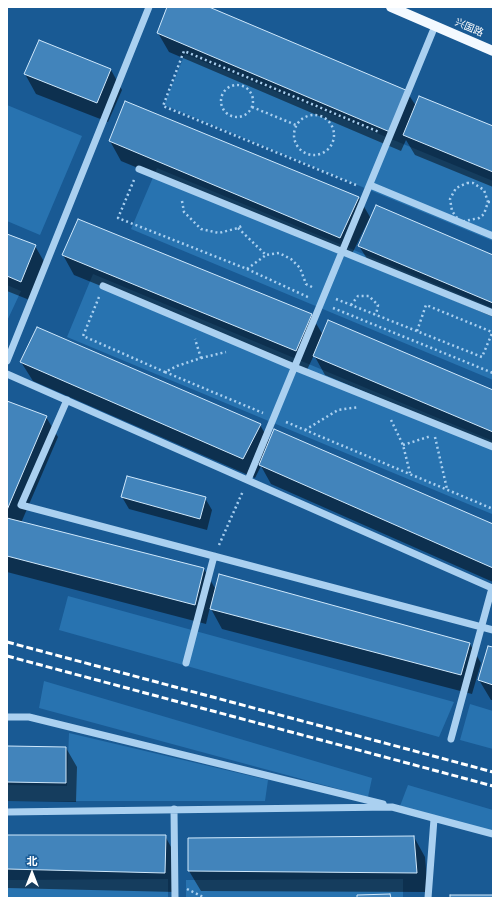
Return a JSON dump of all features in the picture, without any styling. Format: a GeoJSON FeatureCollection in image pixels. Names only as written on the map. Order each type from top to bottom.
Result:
{"type":"FeatureCollection","features":[{"type":"Feature","properties":{"kind":"main road","name":"兴国路"},"geometry":{"type":"LineString","coordinates":[[391,7],[493,51]]}},
{"type":"Feature","properties":{"kind":"street"},"geometry":{"type":"LineString","coordinates":[[7,361],[150,7]]}},
{"type":"Feature","properties":{"kind":"street"},"geometry":{"type":"LineString","coordinates":[[248,480],[435,26]]}},
{"type":"Feature","properties":{"kind":"street"},"geometry":{"type":"LineString","coordinates":[[139,168],[493,313]]}},
{"type":"Feature","properties":{"kind":"street"},"geometry":{"type":"LineString","coordinates":[[369,187],[493,236]]}},
{"type":"Feature","properties":{"kind":"street"},"geometry":{"type":"LineString","coordinates":[[103,286],[294,367],[493,447]]}},
{"type":"Feature","properties":{"kind":"street"},"geometry":{"type":"LineString","coordinates":[[7,374],[493,587],[480,627],[451,739]]}},
{"type":"Feature","properties":{"kind":"street"},"geometry":{"type":"LineString","coordinates":[[67,400],[21,505],[493,630]]}},
{"type":"Feature","properties":{"kind":"street"},"geometry":{"type":"LineString","coordinates":[[186,662],[214,556]]}},
{"type":"Feature","properties":{"kind":"street"},"geometry":{"type":"LineString","coordinates":[[7,717],[29,717],[392,807],[493,834]]}},
{"type":"Feature","properties":{"kind":"street"},"geometry":{"type":"LineString","coordinates":[[7,812],[392,807]]}},
{"type":"Feature","properties":{"kind":"street"},"geometry":{"type":"LineString","coordinates":[[174,809],[175,898]]}},
{"type":"Feature","properties":{"kind":"street"},"geometry":{"type":"LineString","coordinates":[[428,898],[434,819]]}},
{"type":"Feature","properties":{"kind":"path"},"geometry":{"type":"LineString","coordinates":[[369,187],[163,106],[184,51],[390,136]]}},
{"type":"Feature","properties":{"kind":"path"},"geometry":{"type":"LineString","coordinates":[[231,86],[242,86],[250,92],[253,102],[252,107],[245,115],[235,118],[230,116],[223,109],[221,98],[226,89],[231,86]]}},
{"type":"Feature","properties":{"kind":"path"},"geometry":{"type":"LineString","coordinates":[[252,107],[296,125]]}},
{"type":"Feature","properties":{"kind":"path"},"geometry":{"type":"LineString","coordinates":[[309,115],[322,116],[332,125],[334,137],[332,144],[328,149],[316,155],[303,152],[294,141],[293,134],[296,125],[303,118],[309,115]]}},
{"type":"Feature","properties":{"kind":"path"},"geometry":{"type":"LineString","coordinates":[[139,168],[118,218],[247,269],[321,303],[493,374]]}},
{"type":"Feature","properties":{"kind":"path"},"geometry":{"type":"LineString","coordinates":[[467,183],[473,183],[484,190],[488,202],[484,214],[479,218],[460,222],[450,205],[450,199],[456,188],[467,183]]}},
{"type":"Feature","properties":{"kind":"path"},"geometry":{"type":"LineString","coordinates":[[180,185],[184,212],[202,229],[219,233],[238,228],[255,216]]}},
{"type":"Feature","properties":{"kind":"path"},"geometry":{"type":"LineString","coordinates":[[488,202],[493,202]]}},
{"type":"Feature","properties":{"kind":"path"},"geometry":{"type":"LineString","coordinates":[[238,228],[266,255]]}},
{"type":"Feature","properties":{"kind":"path"},"geometry":{"type":"LineString","coordinates":[[247,269],[266,255],[279,253],[291,259],[300,268],[306,284],[325,294],[351,305],[482,357],[493,332],[426,305],[417,331]]}},
{"type":"Feature","properties":{"kind":"path"},"geometry":{"type":"LineString","coordinates":[[103,286],[83,336],[165,372],[493,509]]}},
{"type":"Feature","properties":{"kind":"path"},"geometry":{"type":"LineString","coordinates":[[351,305],[358,296],[369,296],[378,305],[376,315]]}},
{"type":"Feature","properties":{"kind":"path"},"geometry":{"type":"LineString","coordinates":[[165,372],[201,358],[190,323]]}},
{"type":"Feature","properties":{"kind":"path"},"geometry":{"type":"LineString","coordinates":[[305,430],[338,410],[364,407]]}},
{"type":"Feature","properties":{"kind":"path"},"geometry":{"type":"LineString","coordinates":[[389,415],[403,444],[410,474]]}},
{"type":"Feature","properties":{"kind":"path"},"geometry":{"type":"LineString","coordinates":[[432,422],[447,489]]}},
{"type":"Feature","properties":{"kind":"path"},"geometry":{"type":"LineString","coordinates":[[403,444],[452,430]]}},
{"type":"Feature","properties":{"kind":"path"},"geometry":{"type":"LineString","coordinates":[[214,556],[248,480]]}},
{"type":"Feature","properties":{"kind":"shaded area"},"geometry":{"type":"Polygon","coordinates":[[[185,54],[493,181],[493,241],[164,105],[185,54]]]}},
{"type":"Feature","properties":{"kind":"shaded area"},"geometry":{"type":"Polygon","coordinates":[[[7,105],[82,136],[40,235],[7,221],[7,105]]]}},
{"type":"Feature","properties":{"kind":"shaded area"},"geometry":{"type":"Polygon","coordinates":[[[157,168],[493,308],[493,380],[131,229],[157,168]]]}},
{"type":"Feature","properties":{"kind":"shaded area"},"geometry":{"type":"Polygon","coordinates":[[[93,274],[493,441],[492,514],[67,337],[93,274]]]}},
{"type":"Feature","properties":{"kind":"shaded area"},"geometry":{"type":"Polygon","coordinates":[[[7,285],[21,291],[7,321],[7,285]]]}},
{"type":"Feature","properties":{"kind":"shaded area"},"geometry":{"type":"Polygon","coordinates":[[[68,596],[454,702],[439,737],[59,630],[68,596]]]}},
{"type":"Feature","properties":{"kind":"shaded area"},"geometry":{"type":"Polygon","coordinates":[[[44,681],[372,778],[368,797],[39,708],[44,681]]]}},
{"type":"Feature","properties":{"kind":"shaded area"},"geometry":{"type":"Polygon","coordinates":[[[470,704],[493,711],[493,749],[460,740],[470,704]]]}},
{"type":"Feature","properties":{"kind":"shaded area"},"geometry":{"type":"Polygon","coordinates":[[[69,733],[268,780],[265,801],[7,801],[7,785],[67,786],[69,733]]]}},
{"type":"Feature","properties":{"kind":"shaded area"},"geometry":{"type":"Polygon","coordinates":[[[408,785],[493,810],[493,833],[400,806],[408,785]]]}},
{"type":"Feature","properties":{"kind":"shaded area"},"geometry":{"type":"Polygon","coordinates":[[[168,879],[168,898],[7,898],[7,880],[168,879]]]}},
{"type":"Feature","properties":{"kind":"shaded area"},"geometry":{"type":"Polygon","coordinates":[[[403,879],[403,898],[186,898],[186,880],[403,879]]]}},
{"type":"Feature","properties":{"kind":"building"},"geometry":{"type":"Polygon","coordinates":[[[167,7],[209,7],[408,91],[390,132],[157,33],[167,7]]]}},
{"type":"Feature","properties":{"kind":"building"},"geometry":{"type":"Polygon","coordinates":[[[39,40],[111,69],[97,103],[24,74],[39,40]]]}},
{"type":"Feature","properties":{"kind":"building"},"geometry":{"type":"Polygon","coordinates":[[[419,96],[493,126],[493,172],[403,135],[419,96]]]}},
{"type":"Feature","properties":{"kind":"building"},"geometry":{"type":"Polygon","coordinates":[[[125,101],[359,197],[340,238],[109,141],[125,101]]]}},
{"type":"Feature","properties":{"kind":"building"},"geometry":{"type":"Polygon","coordinates":[[[376,205],[493,255],[493,303],[358,246],[376,205]]]}},
{"type":"Feature","properties":{"kind":"building"},"geometry":{"type":"Polygon","coordinates":[[[78,219],[312,314],[296,351],[62,255],[78,219]]]}},
{"type":"Feature","properties":{"kind":"building"},"geometry":{"type":"Polygon","coordinates":[[[7,234],[36,245],[21,282],[7,276],[7,234]]]}},
{"type":"Feature","properties":{"kind":"building"},"geometry":{"type":"Polygon","coordinates":[[[328,320],[493,390],[493,432],[313,356],[328,320]]]}},
{"type":"Feature","properties":{"kind":"building"},"geometry":{"type":"Polygon","coordinates":[[[37,327],[261,424],[243,459],[20,362],[37,327]]]}},
{"type":"Feature","properties":{"kind":"building"},"geometry":{"type":"Polygon","coordinates":[[[7,401],[47,416],[7,510],[7,401]]]}},
{"type":"Feature","properties":{"kind":"building"},"geometry":{"type":"Polygon","coordinates":[[[274,429],[493,524],[493,568],[259,465],[274,429]]]}},
{"type":"Feature","properties":{"kind":"building"},"geometry":{"type":"Polygon","coordinates":[[[127,476],[206,497],[200,519],[121,497],[127,476]]]}},
{"type":"Feature","properties":{"kind":"building"},"geometry":{"type":"Polygon","coordinates":[[[7,518],[204,568],[195,605],[7,556],[7,518]]]}},
{"type":"Feature","properties":{"kind":"building"},"geometry":{"type":"Polygon","coordinates":[[[219,574],[470,643],[461,675],[210,609],[219,574]]]}},
{"type":"Feature","properties":{"kind":"building"},"geometry":{"type":"Polygon","coordinates":[[[488,646],[493,647],[493,685],[478,680],[488,646]]]}},
{"type":"Feature","properties":{"kind":"building"},"geometry":{"type":"Polygon","coordinates":[[[7,746],[66,747],[66,783],[7,782],[7,746]]]}},
{"type":"Feature","properties":{"kind":"building"},"geometry":{"type":"Polygon","coordinates":[[[7,835],[166,835],[165,873],[7,869],[7,835]]]}},
{"type":"Feature","properties":{"kind":"building"},"geometry":{"type":"Polygon","coordinates":[[[414,836],[417,873],[188,871],[188,838],[414,836]]]}},
{"type":"Feature","properties":{"kind":"building"},"geometry":{"type":"Polygon","coordinates":[[[390,894],[391,898],[357,898],[357,895],[390,894]]]}},
{"type":"Feature","properties":{"kind":"building"},"geometry":{"type":"Polygon","coordinates":[[[450,895],[493,895],[493,898],[450,898],[450,895]]]}},
{"type":"Feature","properties":{"kind":"railway"},"geometry":{"type":"LineString","coordinates":[[7,642],[493,772]]}},
{"type":"Feature","properties":{"kind":"railway"},"geometry":{"type":"LineString","coordinates":[[7,656],[493,786]]}}]}
